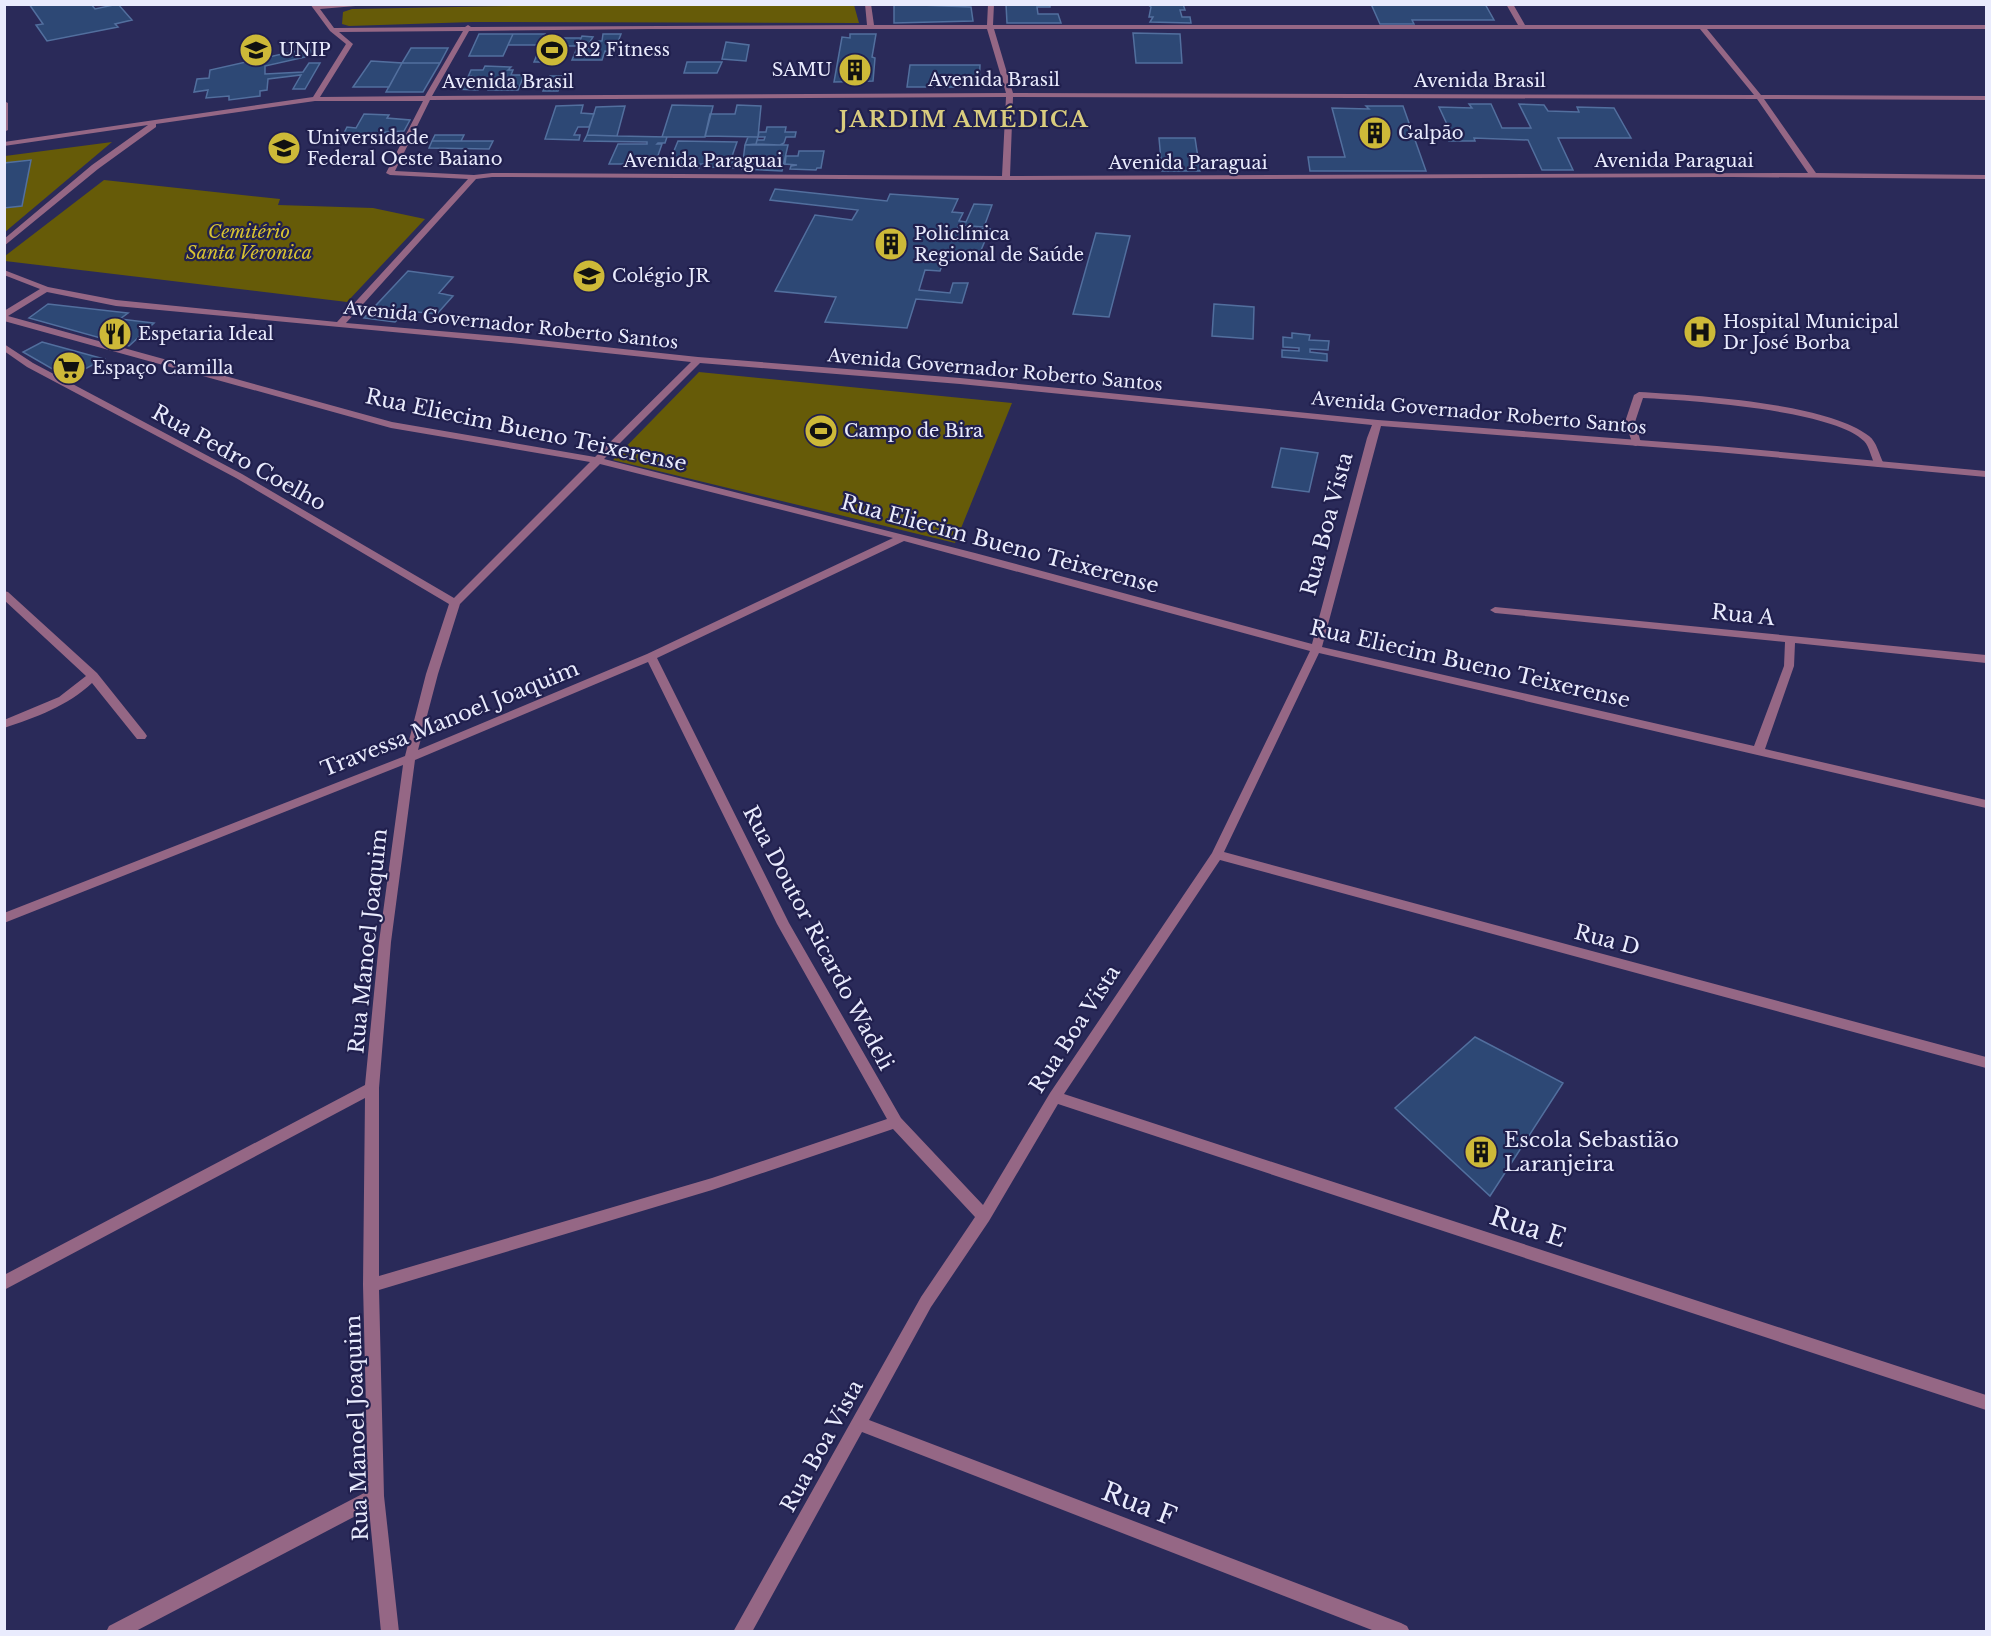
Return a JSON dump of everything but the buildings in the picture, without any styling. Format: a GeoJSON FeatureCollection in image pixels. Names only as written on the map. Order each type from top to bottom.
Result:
{"type":"FeatureCollection","features":[{"type":"Feature","properties":{"kind":"street"},"geometry":{"type":"LineString","coordinates":[[314,6],[376,4]]}},
{"type":"Feature","properties":{"kind":"street"},"geometry":{"type":"LineString","coordinates":[[868,4],[871,27]]}},
{"type":"Feature","properties":{"kind":"street"},"geometry":{"type":"LineString","coordinates":[[991,4],[990,28],[1011,95],[1006,178]]}},
{"type":"Feature","properties":{"kind":"street"},"geometry":{"type":"LineString","coordinates":[[1509,4],[1523,27]]}},
{"type":"Feature","properties":{"kind":"street"},"geometry":{"type":"LineString","coordinates":[[314,6],[332,30],[350,44],[315,99]]}},
{"type":"Feature","properties":{"kind":"street"},"geometry":{"type":"LineString","coordinates":[[332,30],[468,27],[1986,27]]}},
{"type":"Feature","properties":{"kind":"street"},"geometry":{"type":"LineString","coordinates":[[428,97],[468,27]]}},
{"type":"Feature","properties":{"kind":"street"},"geometry":{"type":"LineString","coordinates":[[1703,28],[1759,97],[1814,176]]}},
{"type":"Feature","properties":{"kind":"street","name":"Avenida Brasil"},"geometry":{"type":"LineString","coordinates":[[4,144],[315,99],[1011,95],[1986,98]]}},
{"type":"Feature","properties":{"kind":"street","name":"Avenida Paraguai"},"geometry":{"type":"LineString","coordinates":[[428,97],[390,173],[474,177],[504,175],[1006,178],[1986,177]]}},
{"type":"Feature","properties":{"kind":"street"},"geometry":{"type":"LineString","coordinates":[[4,103],[4,130]]}},
{"type":"Feature","properties":{"kind":"street"},"geometry":{"type":"LineString","coordinates":[[4,244],[95,167],[156,123]]}},
{"type":"Feature","properties":{"kind":"street"},"geometry":{"type":"LineString","coordinates":[[339,325],[474,177]]}},
{"type":"Feature","properties":{"kind":"street","name":"Avenida Governador Roberto Santos"},"geometry":{"type":"LineString","coordinates":[[4,272],[46,289],[116,303],[698,360],[972,382],[1378,423],[1636,442],[1986,474]]}},
{"type":"Feature","properties":{"kind":"street"},"geometry":{"type":"LineString","coordinates":[[4,316],[46,289]]}},
{"type":"Feature","properties":{"kind":"street","name":"Rua Eliecim Bueno Teixerense"},"geometry":{"type":"LineString","coordinates":[[4,316],[391,425],[600,460],[971,555],[1316,649],[1759,749],[1986,804]]}},
{"type":"Feature","properties":{"kind":"street","name":"Rua Pedro Coelho"},"geometry":{"type":"LineString","coordinates":[[4,347],[30,365],[238,476],[455,603]]}},
{"type":"Feature","properties":{"kind":"street","name":"Rua Manoel Joaquim"},"geometry":{"type":"LineString","coordinates":[[390,1632],[376,1496],[371,1285],[372,1088],[385,942],[410,758],[432,674],[455,603],[698,360]]}},
{"type":"Feature","properties":{"kind":"street"},"geometry":{"type":"LineString","coordinates":[[1636,442],[1630,422],[1639,395],[1681,396],[1796,412],[1845,426],[1867,439],[1879,464]]}},
{"type":"Feature","properties":{"kind":"street","name":"Rua Boa Vista"},"geometry":{"type":"LineString","coordinates":[[742,1632],[926,1302],[984,1216],[1055,1097],[1217,855],[1316,649],[1372,438],[1378,423]]}},
{"type":"Feature","properties":{"kind":"street","name":"Travessa Manoel Joaquim"},"geometry":{"type":"LineString","coordinates":[[4,918],[410,758],[651,657],[902,538]]}},
{"type":"Feature","properties":{"kind":"street"},"geometry":{"type":"LineString","coordinates":[[4,594],[93,676],[141,736]]}},
{"type":"Feature","properties":{"kind":"street","name":"Rua A"},"geometry":{"type":"LineString","coordinates":[[1496,610],[1986,659]]}},
{"type":"Feature","properties":{"kind":"street"},"geometry":{"type":"LineString","coordinates":[[1759,749],[1789,666],[1790,640]]}},
{"type":"Feature","properties":{"kind":"street","name":"Rua Doutor Ricardo Wadeli"},"geometry":{"type":"LineString","coordinates":[[651,657],[783,924],[896,1122],[984,1216]]}},
{"type":"Feature","properties":{"kind":"street"},"geometry":{"type":"LineString","coordinates":[[4,724],[80,691],[93,676]]}},
{"type":"Feature","properties":{"kind":"street","name":"Rua D"},"geometry":{"type":"LineString","coordinates":[[1217,855],[1986,1064]]}},
{"type":"Feature","properties":{"kind":"street"},"geometry":{"type":"LineString","coordinates":[[4,1283],[372,1088]]}},
{"type":"Feature","properties":{"kind":"street","name":"Rua E"},"geometry":{"type":"LineString","coordinates":[[1055,1097],[1986,1403]]}},
{"type":"Feature","properties":{"kind":"street"},"geometry":{"type":"LineString","coordinates":[[371,1285],[712,1184],[896,1122]]}},
{"type":"Feature","properties":{"kind":"street","name":"Rua F"},"geometry":{"type":"LineString","coordinates":[[858,1424],[1401,1632]]}},
{"type":"Feature","properties":{"kind":"street"},"geometry":{"type":"LineString","coordinates":[[115,1632],[376,1496]]}},
{"type":"Feature","properties":{"kind":"green space"},"geometry":{"type":"Polygon","coordinates":[[[566,5],[854,5],[859,23],[473,22],[349,26],[342,24],[343,12],[352,9],[566,5]]]}},
{"type":"Feature","properties":{"kind":"green space"},"geometry":{"type":"Polygon","coordinates":[[[112,142],[5,232],[5,156],[112,142]]]}},
{"type":"Feature","properties":{"kind":"green space","name":"Cemitério Santa Veronica"},"geometry":{"type":"Polygon","coordinates":[[[104,180],[280,199],[278,205],[373,208],[425,219],[347,302],[5,261],[5,256],[104,180]]]}},
{"type":"Feature","properties":{"kind":"green space","name":"Campo de Bira"},"geometry":{"type":"Polygon","coordinates":[[[699,372],[1012,403],[955,543],[613,460],[699,372]]]}},
{"type":"Feature","properties":{"kind":"place","name":"UNIP"},"geometry":{"type":"Point","coordinates":[256,50]}},
{"type":"Feature","properties":{"kind":"place","name":"R2 Fitness"},"geometry":{"type":"Point","coordinates":[552,50]}},
{"type":"Feature","properties":{"kind":"place","name":"SAMU"},"geometry":{"type":"Point","coordinates":[855,70]}},
{"type":"Feature","properties":{"kind":"place","name":"Galpão"},"geometry":{"type":"Point","coordinates":[1375,133]}},
{"type":"Feature","properties":{"kind":"place","name":"Universidade Federal Oeste Baiano"},"geometry":{"type":"Point","coordinates":[284,148]}},
{"type":"Feature","properties":{"kind":"place","name":"Policlínica Regional de Saúde"},"geometry":{"type":"Point","coordinates":[891,244]}},
{"type":"Feature","properties":{"kind":"place","name":"Colégio JR"},"geometry":{"type":"Point","coordinates":[589,276]}},
{"type":"Feature","properties":{"kind":"place","name":"Hospital Municipal Dr José Borba"},"geometry":{"type":"Point","coordinates":[1700,332]}},
{"type":"Feature","properties":{"kind":"place","name":"Espetaria Ideal"},"geometry":{"type":"Point","coordinates":[115,334]}},
{"type":"Feature","properties":{"kind":"place","name":"Espaço Camilla"},"geometry":{"type":"Point","coordinates":[69,368]}},
{"type":"Feature","properties":{"kind":"place","name":"Campo de Bira"},"geometry":{"type":"Point","coordinates":[821,431]}},
{"type":"Feature","properties":{"kind":"place","name":"Escola Sebastião Laranjeira"},"geometry":{"type":"Point","coordinates":[1481,1152]}},
{"type":"Feature","properties":{"kind":"district","name":"JARDIM AMÉDICA"},"geometry":{"type":"Point","coordinates":[964,119]}}]}
